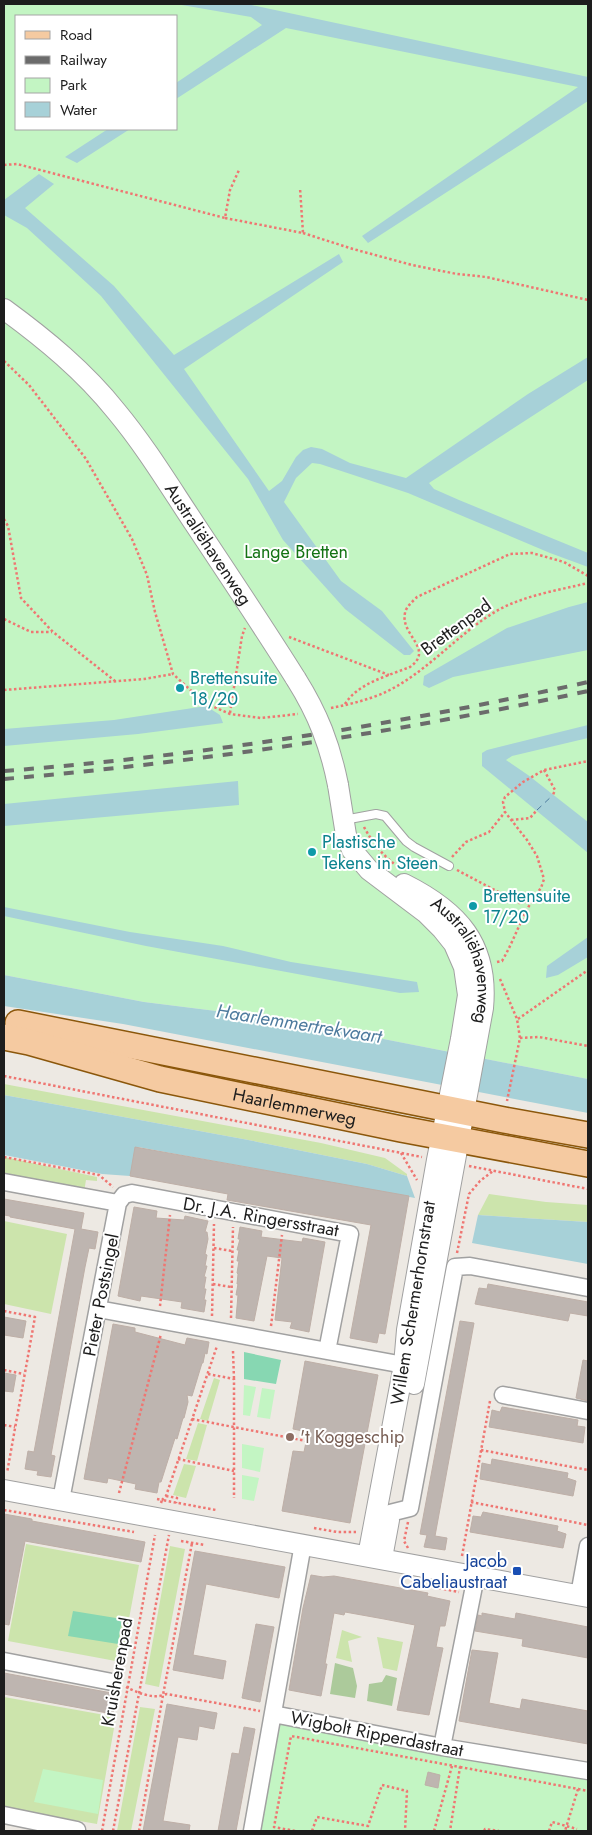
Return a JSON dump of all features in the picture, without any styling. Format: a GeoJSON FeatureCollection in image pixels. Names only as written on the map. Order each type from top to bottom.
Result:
{"type":"FeatureCollection","features":[{"type":"Feature","properties":{"kind":"main road","name":"Haarlemmerweg"},"geometry":{"type":"LineString","coordinates":[[4,1020],[457,1102],[588,1135]]}},
{"type":"Feature","properties":{"kind":"main road","name":"Haarlemmerweg"},"geometry":{"type":"LineString","coordinates":[[4,1037],[29,1042],[160,1080],[445,1146],[588,1164]]}},
{"type":"Feature","properties":{"kind":"street","name":"Australiëhavenweg"},"geometry":{"type":"LineString","coordinates":[[4,309],[63,354],[116,410],[147,452],[309,700],[330,749],[348,841],[360,861],[385,883],[426,913],[454,944],[464,967],[467,984],[469,1040],[457,1102]]}},
{"type":"Feature","properties":{"kind":"street","name":"Willem Schermerhornstraat"},"geometry":{"type":"LineString","coordinates":[[384,1512],[407,1330],[445,1146],[457,1102]]}},
{"type":"Feature","properties":{"kind":"street","name":"Willem Schermerhornstraat"},"geometry":{"type":"LineString","coordinates":[[375,1557],[445,1146]]}},
{"type":"Feature","properties":{"kind":"street"},"geometry":{"type":"LineString","coordinates":[[4,1182],[121,1199]]}},
{"type":"Feature","properties":{"kind":"street","name":"Dr. J.A. Ringersstraat"},"geometry":{"type":"LineString","coordinates":[[121,1199],[132,1193],[173,1201],[224,1217],[284,1222],[350,1234],[326,1351]]}},
{"type":"Feature","properties":{"kind":"street","name":"Pieter Postsingel"},"geometry":{"type":"LineString","coordinates":[[61,1500],[121,1199]]}},
{"type":"Feature","properties":{"kind":"street"},"geometry":{"type":"LineString","coordinates":[[384,1512],[410,1508],[455,1267],[470,1266],[588,1288]]}},
{"type":"Feature","properties":{"kind":"street"},"geometry":{"type":"LineString","coordinates":[[98,1309],[161,1321],[222,1326],[268,1340],[404,1365]]}},
{"type":"Feature","properties":{"kind":"street"},"geometry":{"type":"LineString","coordinates":[[503,1396],[588,1410]]}},
{"type":"Feature","properties":{"kind":"street"},"geometry":{"type":"LineString","coordinates":[[6,1482],[61,1500],[164,1513],[302,1544],[584,1596],[588,1546]]}},
{"type":"Feature","properties":{"kind":"street"},"geometry":{"type":"LineString","coordinates":[[252,1831],[302,1544]]}},
{"type":"Feature","properties":{"kind":"street"},"geometry":{"type":"LineString","coordinates":[[442,1747],[476,1576]]}},
{"type":"Feature","properties":{"kind":"street"},"geometry":{"type":"LineString","coordinates":[[4,1661],[120,1685]]}},
{"type":"Feature","properties":{"kind":"street","name":"Wigbolt Ripperdastraat"},"geometry":{"type":"LineString","coordinates":[[273,1714],[442,1747],[588,1771]]}},
{"type":"Feature","properties":{"kind":"street"},"geometry":{"type":"LineString","coordinates":[[4,1815],[77,1830]]}},
{"type":"Feature","properties":{"kind":"lane"},"geometry":{"type":"LineString","coordinates":[[344,821],[376,814],[385,816],[414,847],[447,865]]}},
{"type":"Feature","properties":{"kind":"path"},"geometry":{"type":"LineString","coordinates":[[4,165],[17,164],[225,218],[303,233],[412,265],[457,274],[486,277],[588,300]]}},
{"type":"Feature","properties":{"kind":"path"},"geometry":{"type":"LineString","coordinates":[[225,218],[230,190],[239,170]]}},
{"type":"Feature","properties":{"kind":"path"},"geometry":{"type":"LineString","coordinates":[[300,188],[303,233]]}},
{"type":"Feature","properties":{"kind":"path"},"geometry":{"type":"LineString","coordinates":[[4,361],[29,385],[86,459],[132,539],[147,575],[155,612],[173,674],[198,697],[230,714],[261,718],[298,714]]}},
{"type":"Feature","properties":{"kind":"path"},"geometry":{"type":"LineString","coordinates":[[4,519],[8,526],[20,598],[53,632],[115,681]]}},
{"type":"Feature","properties":{"kind":"path"},"geometry":{"type":"LineString","coordinates":[[344,705],[361,688],[410,668],[416,663],[419,656],[418,647],[405,626],[404,614],[417,597],[434,588],[510,554],[532,553],[564,562],[588,576]]}},
{"type":"Feature","properties":{"kind":"path","name":"Brettenpad"},"geometry":{"type":"LineString","coordinates":[[326,709],[380,694],[406,680],[479,622],[500,609],[526,599],[588,583]]}},
{"type":"Feature","properties":{"kind":"path"},"geometry":{"type":"LineString","coordinates":[[4,619],[31,632],[53,632]]}},
{"type":"Feature","properties":{"kind":"path"},"geometry":{"type":"LineString","coordinates":[[230,714],[244,628]]}},
{"type":"Feature","properties":{"kind":"path"},"geometry":{"type":"LineString","coordinates":[[286,636],[390,675]]}},
{"type":"Feature","properties":{"kind":"path"},"geometry":{"type":"LineString","coordinates":[[4,690],[144,679],[173,674]]}},
{"type":"Feature","properties":{"kind":"path"},"geometry":{"type":"LineString","coordinates":[[493,962],[502,961],[513,942],[520,920],[541,888],[544,879],[537,856],[505,812],[503,802],[510,791],[544,770],[588,761]]}},
{"type":"Feature","properties":{"kind":"path"},"geometry":{"type":"LineString","coordinates":[[544,770],[555,790],[553,794]]}},
{"type":"Feature","properties":{"kind":"path"},"geometry":{"type":"LineString","coordinates":[[511,820],[530,818],[537,810]]}},
{"type":"Feature","properties":{"kind":"path"},"geometry":{"type":"LineString","coordinates":[[505,812],[489,832],[466,842],[447,865],[519,903],[532,900]]}},
{"type":"Feature","properties":{"kind":"path"},"geometry":{"type":"LineString","coordinates":[[517,1020],[588,970]]}},
{"type":"Feature","properties":{"kind":"path"},"geometry":{"type":"LineString","coordinates":[[500,979],[517,1020],[520,1038],[508,1100]]}},
{"type":"Feature","properties":{"kind":"path"},"geometry":{"type":"LineString","coordinates":[[520,1038],[539,1037],[588,1046]]}},
{"type":"Feature","properties":{"kind":"path","name":"Haarlemmerweg"},"geometry":{"type":"LineString","coordinates":[[4,1076],[445,1146]]}},
{"type":"Feature","properties":{"kind":"path"},"geometry":{"type":"LineString","coordinates":[[4,1156],[99,1175],[121,1199]]}},
{"type":"Feature","properties":{"kind":"path","name":"Willem Schermerhornstraat"},"geometry":{"type":"LineString","coordinates":[[455,1267],[469,1194],[480,1181],[493,1171],[588,1189]]}},
{"type":"Feature","properties":{"kind":"path"},"geometry":{"type":"LineString","coordinates":[[119,1493],[161,1321],[173,1201]]}},
{"type":"Feature","properties":{"kind":"path"},"geometry":{"type":"LineString","coordinates":[[113,1831],[140,1693],[166,1496],[208,1374],[222,1326],[230,1322],[233,1225],[224,1217],[214,1222],[212,1318],[222,1326]]}},
{"type":"Feature","properties":{"kind":"path"},"geometry":{"type":"LineString","coordinates":[[268,1340],[284,1222]]}},
{"type":"Feature","properties":{"kind":"path"},"geometry":{"type":"LineString","coordinates":[[214,1248],[232,1251]]}},
{"type":"Feature","properties":{"kind":"path"},"geometry":{"type":"LineString","coordinates":[[213,1284],[231,1287]]}},
{"type":"Feature","properties":{"kind":"path"},"geometry":{"type":"LineString","coordinates":[[4,1311],[36,1317],[6,1482]]}},
{"type":"Feature","properties":{"kind":"path"},"geometry":{"type":"LineString","coordinates":[[233,1351],[234,1498]]}},
{"type":"Feature","properties":{"kind":"path"},"geometry":{"type":"LineString","coordinates":[[4,1370],[25,1374]]}},
{"type":"Feature","properties":{"kind":"path"},"geometry":{"type":"LineString","coordinates":[[208,1374],[234,1379]]}},
{"type":"Feature","properties":{"kind":"path"},"geometry":{"type":"LineString","coordinates":[[462,1556],[491,1393],[503,1396]]}},
{"type":"Feature","properties":{"kind":"path"},"geometry":{"type":"LineString","coordinates":[[192,1419],[306,1441]]}},
{"type":"Feature","properties":{"kind":"path"},"geometry":{"type":"LineString","coordinates":[[4,1425],[15,1427]]}},
{"type":"Feature","properties":{"kind":"path"},"geometry":{"type":"LineString","coordinates":[[481,1450],[588,1470]]}},
{"type":"Feature","properties":{"kind":"path"},"geometry":{"type":"LineString","coordinates":[[178,1459],[234,1471]]}},
{"type":"Feature","properties":{"kind":"path"},"geometry":{"type":"LineString","coordinates":[[164,1513],[177,1498],[166,1496]]}},
{"type":"Feature","properties":{"kind":"path"},"geometry":{"type":"LineString","coordinates":[[471,1502],[588,1525]]}},
{"type":"Feature","properties":{"kind":"path"},"geometry":{"type":"LineString","coordinates":[[407,1563],[409,1550],[404,1541],[410,1508]]}},
{"type":"Feature","properties":{"kind":"path","name":"Kruisherenpad"},"geometry":{"type":"LineString","coordinates":[[102,1831],[120,1685],[164,1513]]}},
{"type":"Feature","properties":{"kind":"path"},"geometry":{"type":"LineString","coordinates":[[139,1831],[192,1543]]}},
{"type":"Feature","properties":{"kind":"path","name":"Wigbolt Ripperdastraat"},"geometry":{"type":"LineString","coordinates":[[120,1685],[140,1693],[159,1697],[165,1695],[273,1714]]}},
{"type":"Feature","properties":{"kind":"path"},"geometry":{"type":"LineString","coordinates":[[273,1831],[291,1736],[588,1791]]}},
{"type":"Feature","properties":{"kind":"path"},"geometry":{"type":"LineString","coordinates":[[434,1831],[452,1766]]}},
{"type":"Feature","properties":{"kind":"path"},"geometry":{"type":"LineString","coordinates":[[450,1831],[460,1767]]}},
{"type":"Feature","properties":{"kind":"path"},"geometry":{"type":"LineString","coordinates":[[312,1831],[317,1817],[368,1826],[382,1785],[407,1791],[405,1831]]}},
{"type":"Feature","properties":{"kind":"path"},"geometry":{"type":"LineString","coordinates":[[565,1831],[578,1789]]}},
{"type":"Feature","properties":{"kind":"path"},"geometry":{"type":"LineString","coordinates":[[549,1831],[552,1822],[577,1829]]}},
{"type":"Feature","properties":{"kind":"path"},"geometry":{"type":"LineString","coordinates":[[274,1827],[295,1831]]}},
{"type":"Feature","properties":{"kind":"path"},"geometry":{"type":"LineString","coordinates":[[484,1831],[485,1829],[499,1831]]}},
{"type":"Feature","properties":{"kind":"green space","name":"Lange Bretten"},"geometry":{"type":"Polygon","coordinates":[[[4,4],[588,4],[588,1079],[281,1019],[144,1002],[4,975],[4,4]]]}},
{"type":"Feature","properties":{"kind":"green space"},"geometry":{"type":"Polygon","coordinates":[[[4,1084],[321,1143],[385,1158],[407,1174],[407,1176],[367,1164],[243,1139],[4,1095],[4,1084]]]}},
{"type":"Feature","properties":{"kind":"green space"},"geometry":{"type":"Polygon","coordinates":[[[4,1157],[97,1177],[97,1181],[86,1180],[84,1192],[4,1177],[4,1157]]]}},
{"type":"Feature","properties":{"kind":"green space"},"geometry":{"type":"Polygon","coordinates":[[[489,1194],[546,1202],[588,1205],[588,1222],[478,1215],[489,1194]]]}},
{"type":"Feature","properties":{"kind":"green space"},"geometry":{"type":"Polygon","coordinates":[[[4,1221],[67,1234],[51,1314],[4,1304],[4,1221]]]}},
{"type":"Feature","properties":{"kind":"green space"},"geometry":{"type":"Polygon","coordinates":[[[244,1352],[281,1360],[276,1384],[244,1379],[244,1352]]]}},
{"type":"Feature","properties":{"kind":"green space"},"geometry":{"type":"Polygon","coordinates":[[[214,1378],[220,1380],[208,1421],[200,1419],[214,1378]]]}},
{"type":"Feature","properties":{"kind":"green space"},"geometry":{"type":"Polygon","coordinates":[[[244,1385],[256,1387],[250,1416],[243,1415],[244,1385]]]}},
{"type":"Feature","properties":{"kind":"green space"},"geometry":{"type":"Polygon","coordinates":[[[262,1388],[275,1390],[270,1419],[257,1417],[262,1388]]]}},
{"type":"Feature","properties":{"kind":"green space"},"geometry":{"type":"Polygon","coordinates":[[[198,1423],[207,1425],[197,1461],[186,1459],[198,1423]]]}},
{"type":"Feature","properties":{"kind":"green space"},"geometry":{"type":"Polygon","coordinates":[[[242,1444],[264,1448],[260,1472],[242,1468],[242,1444]]]}},
{"type":"Feature","properties":{"kind":"green space"},"geometry":{"type":"Polygon","coordinates":[[[184,1464],[196,1466],[186,1498],[173,1495],[184,1464]]]}},
{"type":"Feature","properties":{"kind":"green space"},"geometry":{"type":"Polygon","coordinates":[[[242,1475],[259,1478],[254,1501],[242,1499],[242,1475]]]}},
{"type":"Feature","properties":{"kind":"green space"},"geometry":{"type":"Polygon","coordinates":[[[26,1544],[139,1565],[121,1662],[8,1641],[26,1544]]]}},
{"type":"Feature","properties":{"kind":"green space"},"geometry":{"type":"Polygon","coordinates":[[[170,1546],[185,1549],[159,1687],[145,1684],[170,1546]]]}},
{"type":"Feature","properties":{"kind":"green space"},"geometry":{"type":"Polygon","coordinates":[[[73,1611],[122,1619],[118,1644],[68,1636],[73,1611]]]}},
{"type":"Feature","properties":{"kind":"green space"},"geometry":{"type":"Polygon","coordinates":[[[342,1630],[362,1637],[348,1641],[352,1662],[336,1658],[342,1630]]]}},
{"type":"Feature","properties":{"kind":"green space"},"geometry":{"type":"Polygon","coordinates":[[[377,1637],[403,1642],[397,1671],[383,1668],[377,1637]]]}},
{"type":"Feature","properties":{"kind":"green space"},"geometry":{"type":"Polygon","coordinates":[[[335,1663],[353,1668],[357,1686],[355,1698],[330,1694],[335,1663]]]}},
{"type":"Feature","properties":{"kind":"green space"},"geometry":{"type":"Polygon","coordinates":[[[386,1675],[397,1678],[392,1706],[367,1701],[369,1684],[382,1682],[386,1675]]]}},
{"type":"Feature","properties":{"kind":"green space"},"geometry":{"type":"Polygon","coordinates":[[[4,1697],[116,1717],[97,1824],[4,1808],[4,1697]]]}},
{"type":"Feature","properties":{"kind":"green space"},"geometry":{"type":"Polygon","coordinates":[[[140,1707],[155,1709],[131,1831],[117,1831],[140,1707]]]}},
{"type":"Feature","properties":{"kind":"green space"},"geometry":{"type":"Polygon","coordinates":[[[280,1719],[588,1776],[588,1831],[259,1831],[280,1719]]]}},
{"type":"Feature","properties":{"kind":"green space"},"geometry":{"type":"Polygon","coordinates":[[[43,1769],[103,1780],[98,1814],[34,1802],[43,1769]]]}},
{"type":"Feature","properties":{"kind":"water"},"geometry":{"type":"Polygon","coordinates":[[[176,4],[247,4],[588,77],[588,101],[368,243],[362,236],[578,87],[286,28],[178,98],[178,82],[262,25],[251,17],[176,4]]]}},
{"type":"Feature","properties":{"kind":"water"},"geometry":{"type":"Polygon","coordinates":[[[106,130],[128,130],[77,163],[65,157],[106,130]]]}},
{"type":"Feature","properties":{"kind":"water"},"geometry":{"type":"Polygon","coordinates":[[[39,174],[54,184],[25,208],[114,286],[174,355],[339,254],[343,262],[184,369],[269,491],[282,481],[296,457],[303,450],[311,447],[322,449],[350,463],[406,478],[528,394],[588,357],[588,380],[429,483],[434,489],[588,553],[588,567],[550,553],[408,493],[312,463],[296,478],[284,502],[341,581],[382,611],[414,651],[410,655],[404,655],[345,609],[283,540],[248,479],[101,296],[27,228],[4,215],[4,200],[39,174]]]}},
{"type":"Feature","properties":{"kind":"water"},"geometry":{"type":"Polygon","coordinates":[[[588,602],[588,650],[453,677],[429,688],[423,685],[424,676],[507,628],[588,602]]]}},
{"type":"Feature","properties":{"kind":"water"},"geometry":{"type":"Polygon","coordinates":[[[206,706],[220,715],[223,723],[138,734],[4,746],[4,729],[114,720],[206,706]]]}},
{"type":"Feature","properties":{"kind":"water"},"geometry":{"type":"Polygon","coordinates":[[[588,725],[588,738],[512,756],[506,760],[588,822],[588,853],[482,766],[482,753],[487,750],[588,725]]]}},
{"type":"Feature","properties":{"kind":"water"},"geometry":{"type":"Polygon","coordinates":[[[238,781],[239,805],[4,826],[4,804],[238,781]]]}},
{"type":"Feature","properties":{"kind":"water"},"geometry":{"type":"Polygon","coordinates":[[[4,907],[130,932],[223,946],[291,962],[417,982],[419,992],[400,993],[146,946],[4,916],[4,907]]]}},
{"type":"Feature","properties":{"kind":"water"},"geometry":{"type":"Polygon","coordinates":[[[588,937],[588,957],[558,975],[546,978],[547,966],[588,937]]]}},
{"type":"Feature","properties":{"kind":"water","name":"Haarlemmertrekvaart"},"geometry":{"type":"Polygon","coordinates":[[[4,975],[144,1002],[281,1019],[588,1079],[588,1113],[123,1024],[4,1006],[4,975]]]}},
{"type":"Feature","properties":{"kind":"water"},"geometry":{"type":"Polygon","coordinates":[[[4,1095],[367,1164],[407,1176],[415,1198],[138,1147],[130,1176],[102,1174],[4,1155],[4,1095]]]}},
{"type":"Feature","properties":{"kind":"water"},"geometry":{"type":"Polygon","coordinates":[[[478,1215],[588,1222],[588,1264],[472,1243],[478,1215]]]}},
{"type":"Feature","properties":{"kind":"building"},"geometry":{"type":"Polygon","coordinates":[[[135,1147],[409,1196],[385,1334],[379,1333],[377,1343],[350,1338],[371,1225],[227,1200],[228,1194],[130,1176],[135,1147]]]}},
{"type":"Feature","properties":{"kind":"building"},"geometry":{"type":"Polygon","coordinates":[[[4,1199],[84,1213],[81,1229],[98,1232],[95,1249],[89,1248],[85,1267],[51,1455],[55,1456],[51,1477],[37,1475],[38,1471],[25,1469],[28,1451],[34,1452],[75,1229],[4,1215],[4,1199]]]}},
{"type":"Feature","properties":{"kind":"building"},"geometry":{"type":"Polygon","coordinates":[[[134,1207],[157,1211],[156,1218],[184,1220],[185,1216],[208,1221],[205,1232],[207,1232],[208,1239],[205,1254],[207,1255],[205,1266],[207,1266],[204,1277],[206,1277],[204,1289],[206,1289],[204,1300],[206,1300],[204,1312],[181,1308],[182,1302],[141,1296],[140,1301],[118,1296],[134,1207]]]}},
{"type":"Feature","properties":{"kind":"building"},"geometry":{"type":"Polygon","coordinates":[[[240,1227],[262,1231],[261,1237],[302,1242],[303,1238],[325,1242],[309,1332],[290,1328],[292,1322],[275,1320],[282,1258],[267,1256],[254,1321],[236,1318],[239,1261],[237,1261],[239,1250],[237,1250],[240,1239],[238,1239],[240,1227]]]}},
{"type":"Feature","properties":{"kind":"building"},"geometry":{"type":"Polygon","coordinates":[[[488,1284],[588,1302],[588,1316],[570,1313],[568,1321],[475,1304],[479,1288],[487,1289],[488,1284]]]}},
{"type":"Feature","properties":{"kind":"building"},"geometry":{"type":"Polygon","coordinates":[[[4,1317],[26,1321],[23,1338],[4,1335],[4,1317]]]}},
{"type":"Feature","properties":{"kind":"building"},"geometry":{"type":"Polygon","coordinates":[[[460,1321],[474,1323],[435,1536],[447,1538],[445,1550],[424,1547],[427,1535],[420,1534],[460,1321]]]}},
{"type":"Feature","properties":{"kind":"building"},"geometry":{"type":"Polygon","coordinates":[[[113,1324],[135,1328],[135,1332],[185,1345],[187,1338],[209,1342],[207,1354],[205,1353],[192,1396],[187,1395],[188,1402],[184,1418],[177,1439],[175,1438],[161,1482],[159,1482],[157,1493],[135,1489],[136,1484],[108,1478],[107,1483],[84,1479],[113,1324]]]}},
{"type":"Feature","properties":{"kind":"building"},"geometry":{"type":"Polygon","coordinates":[[[583,1360],[588,1361],[588,1401],[576,1398],[583,1360]]]}},
{"type":"Feature","properties":{"kind":"building"},"geometry":{"type":"Polygon","coordinates":[[[305,1361],[378,1375],[350,1523],[282,1511],[293,1451],[304,1452],[308,1432],[293,1429],[305,1361]]]}},
{"type":"Feature","properties":{"kind":"building"},"geometry":{"type":"Polygon","coordinates":[[[4,1373],[16,1375],[13,1392],[4,1391],[4,1373]]]}},
{"type":"Feature","properties":{"kind":"building"},"geometry":{"type":"Polygon","coordinates":[[[502,1407],[578,1420],[577,1426],[585,1427],[583,1443],[489,1427],[492,1410],[500,1412],[502,1407]]]}},
{"type":"Feature","properties":{"kind":"building"},"geometry":{"type":"Polygon","coordinates":[[[492,1459],[568,1473],[567,1478],[576,1481],[573,1496],[480,1479],[482,1463],[491,1465],[492,1459]]]}},
{"type":"Feature","properties":{"kind":"building"},"geometry":{"type":"Polygon","coordinates":[[[483,1512],[558,1526],[557,1531],[566,1534],[563,1548],[470,1532],[473,1516],[481,1517],[483,1512]]]}},
{"type":"Feature","properties":{"kind":"building"},"geometry":{"type":"Polygon","coordinates":[[[4,1514],[145,1542],[141,1562],[25,1541],[9,1625],[4,1624],[4,1514]]]}},
{"type":"Feature","properties":{"kind":"building"},"geometry":{"type":"Polygon","coordinates":[[[195,1551],[285,1567],[279,1598],[206,1584],[193,1655],[226,1661],[223,1679],[173,1670],[195,1551]]]}},
{"type":"Feature","properties":{"kind":"building"},"geometry":{"type":"Polygon","coordinates":[[[311,1575],[334,1576],[428,1593],[427,1596],[450,1601],[445,1626],[440,1626],[436,1647],[443,1648],[429,1715],[397,1710],[415,1625],[345,1612],[344,1615],[334,1613],[321,1696],[289,1690],[303,1608],[311,1575]]]}},
{"type":"Feature","properties":{"kind":"building"},"geometry":{"type":"Polygon","coordinates":[[[482,1613],[515,1619],[516,1613],[588,1627],[588,1658],[522,1646],[523,1639],[475,1631],[478,1615],[482,1616],[482,1613]]]}},
{"type":"Feature","properties":{"kind":"building"},"geometry":{"type":"Polygon","coordinates":[[[256,1624],[274,1627],[260,1702],[242,1698],[256,1624]]]}},
{"type":"Feature","properties":{"kind":"building"},"geometry":{"type":"Polygon","coordinates":[[[472,1650],[498,1653],[489,1703],[520,1709],[522,1699],[588,1711],[588,1744],[459,1721],[472,1650]]]}},
{"type":"Feature","properties":{"kind":"building"},"geometry":{"type":"Polygon","coordinates":[[[4,1673],[117,1694],[113,1714],[4,1694],[4,1673]]]}},
{"type":"Feature","properties":{"kind":"building"},"geometry":{"type":"Polygon","coordinates":[[[167,1704],[217,1713],[214,1729],[199,1726],[197,1740],[178,1737],[163,1821],[190,1825],[189,1831],[143,1831],[167,1704]]]}},
{"type":"Feature","properties":{"kind":"building"},"geometry":{"type":"Polygon","coordinates":[[[244,1727],[255,1729],[236,1831],[218,1831],[232,1753],[239,1754],[244,1727]]]}},
{"type":"Feature","properties":{"kind":"building"},"geometry":{"type":"Polygon","coordinates":[[[428,1772],[440,1775],[438,1788],[425,1785],[428,1772]]]}},
{"type":"Feature","properties":{"kind":"ferry route"},"geometry":{"type":"LineString","coordinates":[[537,810],[553,795]]}},
{"type":"Feature","properties":{"kind":"railway"},"geometry":{"type":"LineString","coordinates":[[4,771],[151,757],[298,737],[443,712],[588,682]]}},
{"type":"Feature","properties":{"kind":"railway"},"geometry":{"type":"LineString","coordinates":[[4,779],[151,764],[298,744],[443,720],[588,691]]}},
{"type":"Feature","properties":{"kind":"place","name":"Brettensuite 18/20"},"geometry":{"type":"Point","coordinates":[180,688]}},
{"type":"Feature","properties":{"kind":"place","name":"Plastische Tekens in Steen"},"geometry":{"type":"Point","coordinates":[312,852]}},
{"type":"Feature","properties":{"kind":"place","name":"Brettensuite 17/20"},"geometry":{"type":"Point","coordinates":[473,906]}},
{"type":"Feature","properties":{"kind":"place","name":"'t Koggeschip"},"geometry":{"type":"Point","coordinates":[290,1437]}},
{"type":"Feature","properties":{"kind":"place","name":"Jacob Cabeliaustraat"},"geometry":{"type":"Point","coordinates":[517,1571]}}]}
